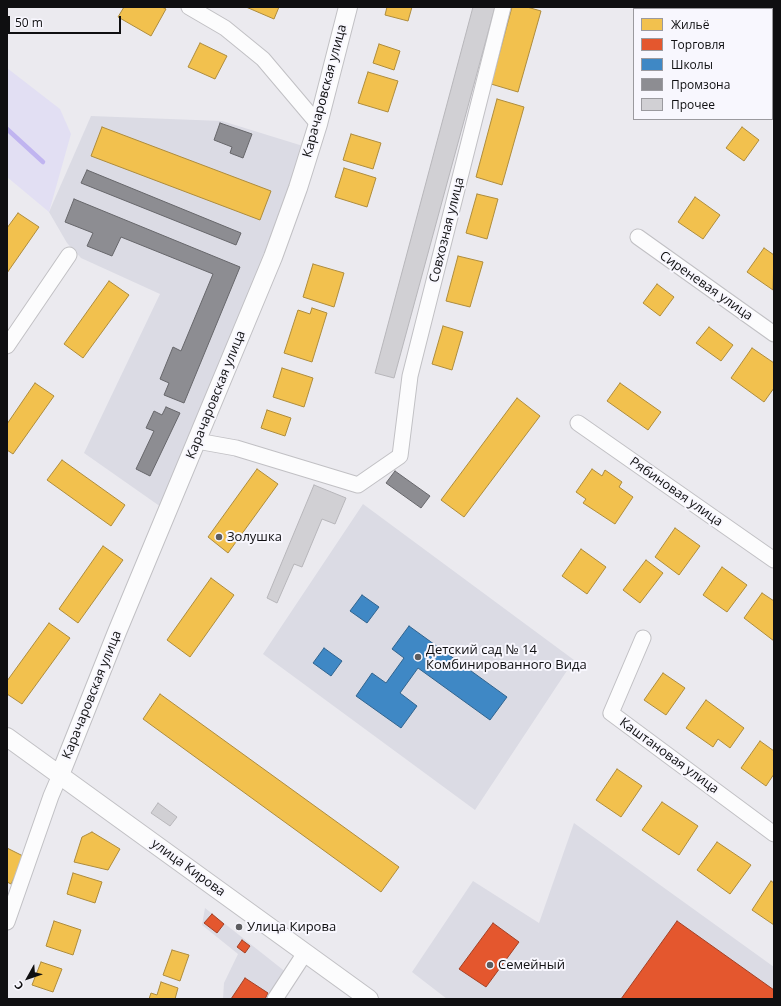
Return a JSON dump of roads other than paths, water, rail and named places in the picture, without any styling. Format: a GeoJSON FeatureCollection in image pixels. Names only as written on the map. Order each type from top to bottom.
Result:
{"type":"FeatureCollection","features":[{"type":"Feature","properties":{"kind":"street"},"geometry":{"type":"LineString","coordinates":[[189,7],[225,28],[263,59],[318,124]]}},
{"type":"Feature","properties":{"kind":"street","name":"Карачаровская улица"},"geometry":{"type":"LineString","coordinates":[[60,775],[117,632],[273,257],[298,188],[318,124],[348,7]]}},
{"type":"Feature","properties":{"kind":"street","name":"Совхозная улица"},"geometry":{"type":"LineString","coordinates":[[197,441],[236,448],[358,485],[400,456],[410,376],[503,7]]}},
{"type":"Feature","properties":{"kind":"street","name":"Сиреневая улица"},"geometry":{"type":"LineString","coordinates":[[638,237],[774,334]]}},
{"type":"Feature","properties":{"kind":"street"},"geometry":{"type":"LineString","coordinates":[[7,346],[69,255]]}},
{"type":"Feature","properties":{"kind":"street","name":"Рябиновая улица"},"geometry":{"type":"LineString","coordinates":[[578,423],[774,560]]}},
{"type":"Feature","properties":{"kind":"street","name":"Каштановая улица"},"geometry":{"type":"LineString","coordinates":[[643,638],[611,714],[774,834]]}},
{"type":"Feature","properties":{"kind":"street","name":"улица Кирова"},"geometry":{"type":"LineString","coordinates":[[8,740],[60,775],[369,999]]}},
{"type":"Feature","properties":{"kind":"street"},"geometry":{"type":"LineString","coordinates":[[7,922],[51,796],[60,775]]}},
{"type":"Feature","properties":{"kind":"street"},"geometry":{"type":"LineString","coordinates":[[275,999],[305,953]]}},
{"type":"Feature","properties":{"kind":"waterway"},"geometry":{"type":"LineString","coordinates":[[7,129],[43,162]]}},
{"type":"Feature","properties":{"kind":"place","name":"Золушка"},"geometry":{"type":"Point","coordinates":[219,537]}},
{"type":"Feature","properties":{"kind":"place","name":"Детский сад № 14 Комбинированного Вида"},"geometry":{"type":"Point","coordinates":[418,657]}},
{"type":"Feature","properties":{"kind":"place","name":"Улица Кирова"},"geometry":{"type":"Point","coordinates":[239,927]}},
{"type":"Feature","properties":{"kind":"place","name":"Семейный"},"geometry":{"type":"Point","coordinates":[490,965]}}]}
